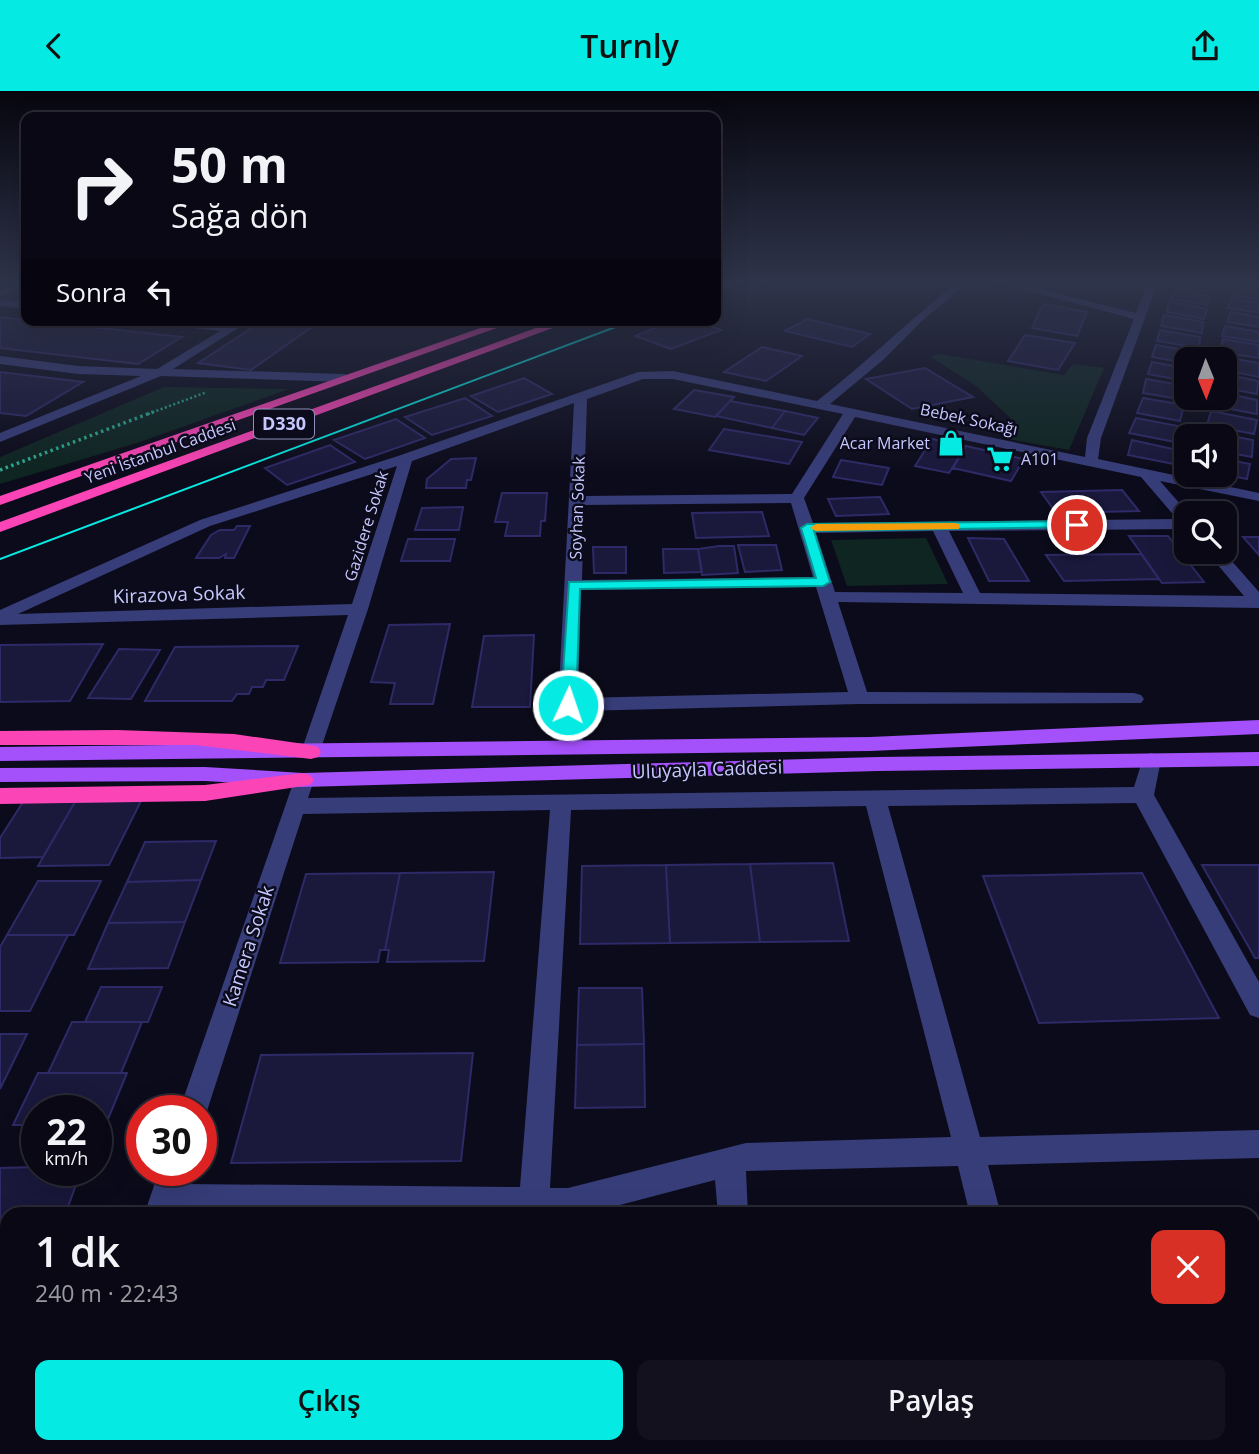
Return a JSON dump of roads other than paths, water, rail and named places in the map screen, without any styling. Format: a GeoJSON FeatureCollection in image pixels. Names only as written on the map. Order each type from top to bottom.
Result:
{"type":"FeatureCollection","features":[{"type":"Feature","properties":{"kind":"highway","name":"Yeni İstanbul Caddesi"},"geometry":{"type":"LineString","coordinates":[[0,499],[439,346]]}},
{"type":"Feature","properties":{"kind":"highway","name":"Yeni İstanbul Caddesi"},"geometry":{"type":"LineString","coordinates":[[0,527],[499,346]]}},
{"type":"Feature","properties":{"kind":"highway"},"geometry":{"type":"LineString","coordinates":[[0,737],[216,738],[311,752]]}},
{"type":"Feature","properties":{"kind":"highway"},"geometry":{"type":"LineString","coordinates":[[0,796],[205,793],[303,780]]}},
{"type":"Feature","properties":{"kind":"main road","name":"Uluyayla Caddesi"},"geometry":{"type":"LineString","coordinates":[[0,754],[870,744],[1259,727]]}},
{"type":"Feature","properties":{"kind":"main road","name":"Uluyayla Caddesi"},"geometry":{"type":"LineString","coordinates":[[0,775],[219,774],[303,780],[878,764],[1259,759]]}},
{"type":"Feature","properties":{"kind":"street"},"geometry":{"type":"LineString","coordinates":[[0,438],[158,373],[203,346]]}},
{"type":"Feature","properties":{"kind":"street"},"geometry":{"type":"LineString","coordinates":[[819,406],[891,346]]}},
{"type":"Feature","properties":{"kind":"street"},"geometry":{"type":"LineString","coordinates":[[1091,463],[1094,438],[1129,346]]}},
{"type":"Feature","properties":{"kind":"street"},"geometry":{"type":"LineString","coordinates":[[0,360],[78,370],[345,378]]}},
{"type":"Feature","properties":{"kind":"street","name":"Gazidere Sokak"},"geometry":{"type":"LineString","coordinates":[[311,752],[406,458],[642,375],[673,375]]}},
{"type":"Feature","properties":{"kind":"street","name":"Bebek Sokağı"},"geometry":{"type":"LineString","coordinates":[[673,375],[1259,497]]}},
{"type":"Feature","properties":{"kind":"street","name":"Soyhan Sokak"},"geometry":{"type":"LineString","coordinates":[[574,748],[568,705],[581,396]]}},
{"type":"Feature","properties":{"kind":"street"},"geometry":{"type":"LineString","coordinates":[[797,498],[850,412]]}},
{"type":"Feature","properties":{"kind":"street"},"geometry":{"type":"LineString","coordinates":[[0,423],[27,427]]}},
{"type":"Feature","properties":{"kind":"street"},"geometry":{"type":"LineString","coordinates":[[0,618],[205,523],[406,458]]}},
{"type":"Feature","properties":{"kind":"street"},"geometry":{"type":"LineString","coordinates":[[1146,474],[1174,508]]}},
{"type":"Feature","properties":{"kind":"street"},"geometry":{"type":"LineString","coordinates":[[577,501],[797,498]]}},
{"type":"Feature","properties":{"kind":"street"},"geometry":{"type":"LineString","coordinates":[[797,498],[859,698]]}},
{"type":"Feature","properties":{"kind":"street"},"geometry":{"type":"LineString","coordinates":[[807,528],[1174,522]]}},
{"type":"Feature","properties":{"kind":"street"},"geometry":{"type":"LineString","coordinates":[[939,527],[974,598]]}},
{"type":"Feature","properties":{"kind":"street"},"geometry":{"type":"LineString","coordinates":[[1225,564],[1258,601]]}},
{"type":"Feature","properties":{"kind":"street"},"geometry":{"type":"LineString","coordinates":[[573,585],[826,589],[974,598],[1258,601]]}},
{"type":"Feature","properties":{"kind":"street","name":"Kirazova Sokak"},"geometry":{"type":"LineString","coordinates":[[0,618],[359,610]]}},
{"type":"Feature","properties":{"kind":"street"},"geometry":{"type":"LineString","coordinates":[[568,705],[859,698],[1134,699]]}},
{"type":"Feature","properties":{"kind":"street"},"geometry":{"type":"LineString","coordinates":[[1151,760],[1143,795],[1259,1007]]}},
{"type":"Feature","properties":{"kind":"street","name":"Kamera Sokak"},"geometry":{"type":"LineString","coordinates":[[198,1095],[303,780]]}},
{"type":"Feature","properties":{"kind":"street"},"geometry":{"type":"LineString","coordinates":[[295,806],[1143,795]]}},
{"type":"Feature","properties":{"kind":"street"},"geometry":{"type":"LineString","coordinates":[[875,799],[984,1207]]}},
{"type":"Feature","properties":{"kind":"street"},"geometry":{"type":"LineString","coordinates":[[534,1203],[561,802]]}},
{"type":"Feature","properties":{"kind":"street"},"geometry":{"type":"LineString","coordinates":[[169,1186],[162,1207],[568,1203],[746,1157],[1259,1144]]}},
{"type":"Feature","properties":{"kind":"street"},"geometry":{"type":"LineString","coordinates":[[729,1161],[732,1207]]}},
{"type":"Feature","properties":{"kind":"tram line"},"geometry":{"type":"LineString","coordinates":[[0,559],[566,346]]}},
{"type":"Feature","properties":{"kind":"place","name":"Acar Market"},"geometry":{"type":"Point","coordinates":[951,443]}},
{"type":"Feature","properties":{"kind":"place","name":"A101"},"geometry":{"type":"Point","coordinates":[1000,459]}}]}
